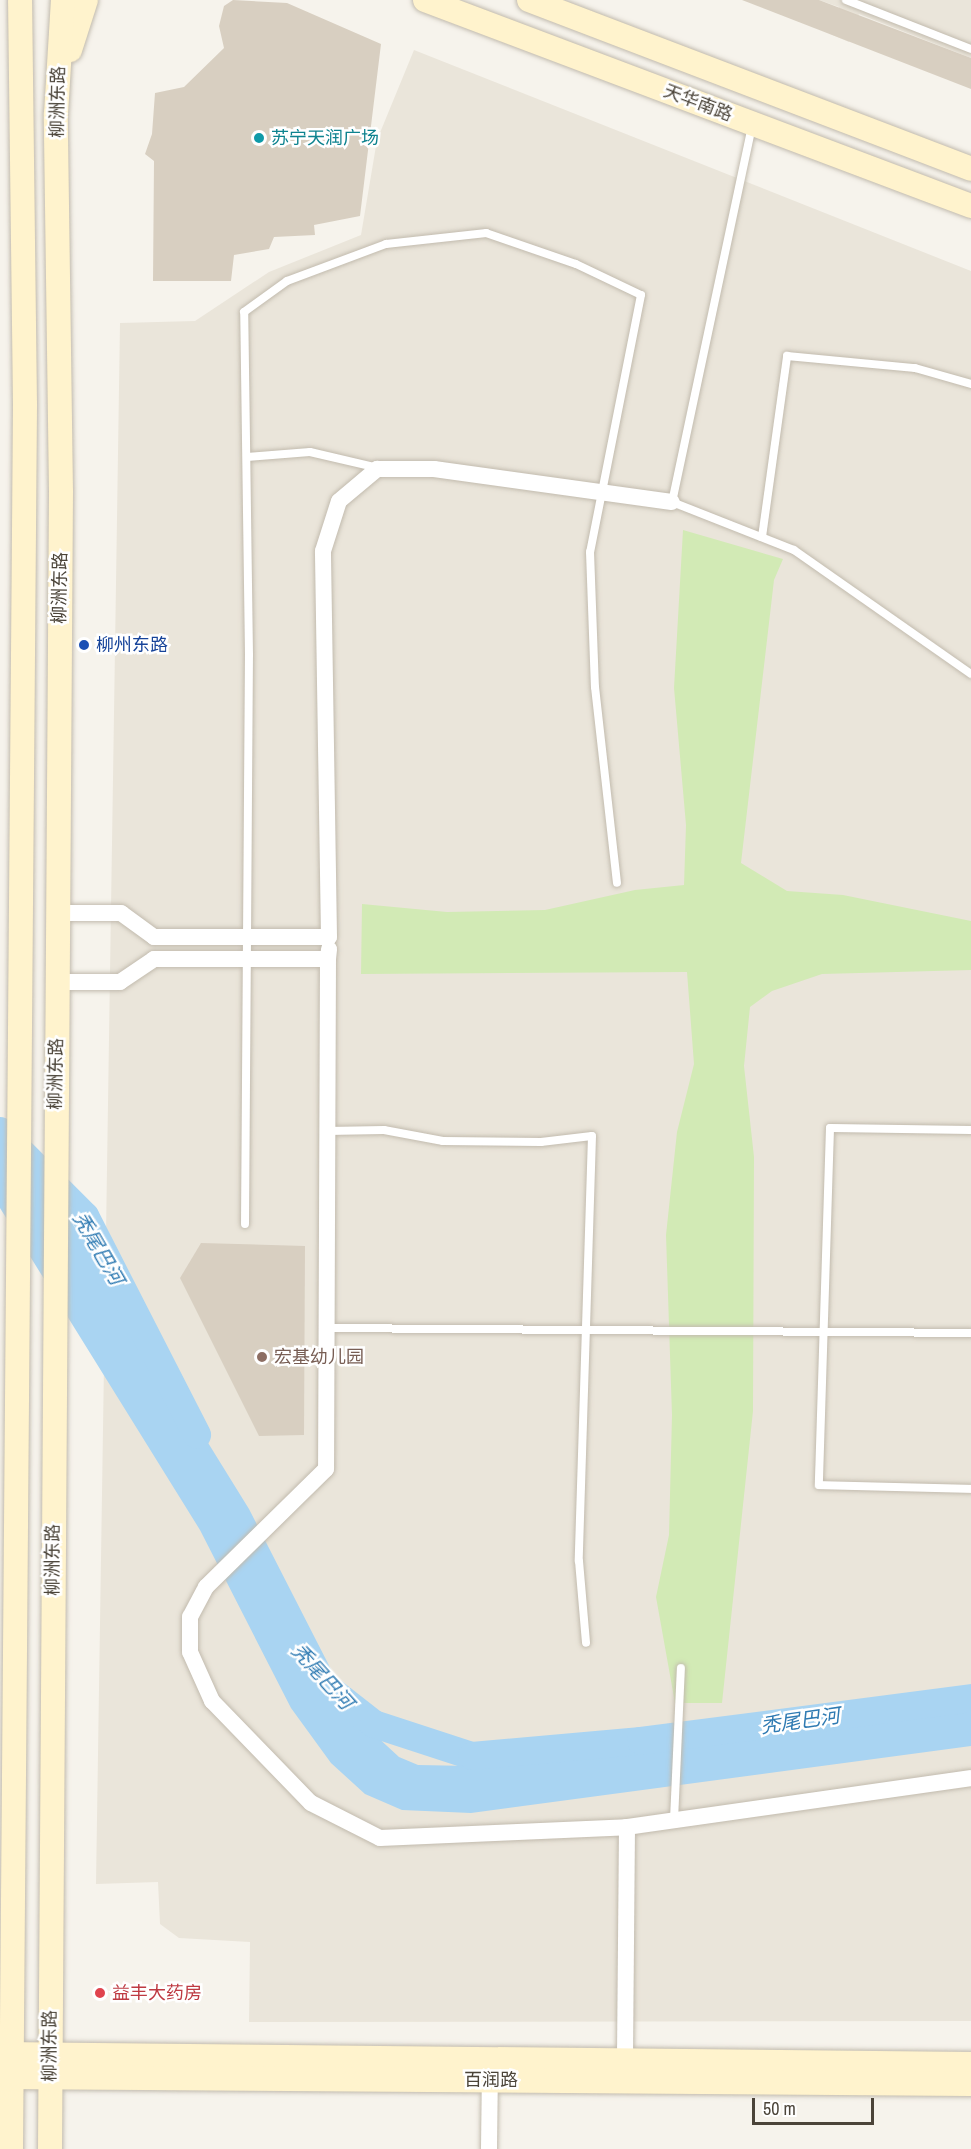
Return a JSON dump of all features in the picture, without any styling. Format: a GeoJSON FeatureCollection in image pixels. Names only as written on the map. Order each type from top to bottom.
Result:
{"type":"FeatureCollection","features":[{"type":"Feature","properties":{"kind":"main road"},"geometry":{"type":"LineString","coordinates":[[21,0],[25,198]]}},
{"type":"Feature","properties":{"kind":"main road","name":"柳洲东路"},"geometry":{"type":"LineString","coordinates":[[11,2149],[6,2066],[19,1255],[25,198],[36,0]]}},
{"type":"Feature","properties":{"kind":"main road","name":"柳洲东路"},"geometry":{"type":"LineString","coordinates":[[50,2149],[61,492],[56,114],[63,0]]}},
{"type":"Feature","properties":{"kind":"main road"},"geometry":{"type":"LineString","coordinates":[[56,114],[86,0]]}},
{"type":"Feature","properties":{"kind":"main road","name":"天华南路"},"geometry":{"type":"LineString","coordinates":[[425,0],[971,206]]}},
{"type":"Feature","properties":{"kind":"main road","name":"天华南路"},"geometry":{"type":"LineString","coordinates":[[529,0],[971,169]]}},
{"type":"Feature","properties":{"kind":"main road","name":"百润路"},"geometry":{"type":"LineString","coordinates":[[490,2069],[625,2060],[971,2064]]}},
{"type":"Feature","properties":{"kind":"main road","name":"百润路"},"geometry":{"type":"LineString","coordinates":[[6,2066],[490,2069],[971,2084]]}},
{"type":"Feature","properties":{"kind":"street"},"geometry":{"type":"LineString","coordinates":[[672,502],[434,469],[377,469],[339,501],[323,551],[329,937],[326,1469],[278,1519],[206,1587],[190,1617],[190,1652],[212,1701],[311,1803],[380,1838],[627,1827],[971,1778]]}},
{"type":"Feature","properties":{"kind":"street"},"geometry":{"type":"LineString","coordinates":[[57,913],[121,913],[154,937],[329,937]]}},
{"type":"Feature","properties":{"kind":"street"},"geometry":{"type":"LineString","coordinates":[[57,982],[120,982],[154,959],[328,958]]}},
{"type":"Feature","properties":{"kind":"street"},"geometry":{"type":"LineString","coordinates":[[625,2060],[627,1827]]}},
{"type":"Feature","properties":{"kind":"street"},"geometry":{"type":"LineString","coordinates":[[489,2149],[490,2069]]}},
{"type":"Feature","properties":{"kind":"lane"},"geometry":{"type":"LineString","coordinates":[[846,0],[971,49]]}},
{"type":"Feature","properties":{"kind":"lane"},"geometry":{"type":"LineString","coordinates":[[753,124],[672,502],[794,550],[971,674]]}},
{"type":"Feature","properties":{"kind":"lane"},"geometry":{"type":"LineString","coordinates":[[245,1224],[247,457],[244,312],[287,281],[386,244],[486,233],[576,264],[641,295],[590,552],[595,687],[617,883]]}},
{"type":"Feature","properties":{"kind":"lane"},"geometry":{"type":"LineString","coordinates":[[762,537],[787,356],[915,368],[971,384]]}},
{"type":"Feature","properties":{"kind":"lane"},"geometry":{"type":"LineString","coordinates":[[247,457],[310,452],[388,469]]}},
{"type":"Feature","properties":{"kind":"lane"},"geometry":{"type":"LineString","coordinates":[[971,1130],[830,1128],[819,1485],[971,1489]]}},
{"type":"Feature","properties":{"kind":"lane"},"geometry":{"type":"LineString","coordinates":[[327,1131],[384,1131],[443,1141],[541,1142],[592,1136],[584,1332],[579,1561],[586,1643]]}},
{"type":"Feature","properties":{"kind":"lane"},"geometry":{"type":"LineString","coordinates":[[327,1328],[584,1332],[971,1333]]}},
{"type":"Feature","properties":{"kind":"lane"},"geometry":{"type":"LineString","coordinates":[[674,1820],[678,1694],[681,1668]]}},
{"type":"Feature","properties":{"kind":"shaded area"},"geometry":{"type":"Polygon","coordinates":[[[819,0],[971,0],[971,58],[859,14],[849,42],[830,34],[839,7],[819,0]]]}},
{"type":"Feature","properties":{"kind":"shaded area"},"geometry":{"type":"Polygon","coordinates":[[[414,50],[971,271],[971,2021],[249,2022],[250,1942],[179,1938],[160,1924],[158,1882],[96,1884],[120,323],[195,321],[269,272],[361,235],[377,140],[414,50]]]}},
{"type":"Feature","properties":{"kind":"green space"},"geometry":{"type":"Polygon","coordinates":[[[683,530],[783,559],[774,580],[741,863],[787,891],[843,895],[971,921],[971,970],[822,974],[772,991],[750,1007],[744,1066],[754,1157],[753,1411],[722,1703],[675,1703],[656,1597],[669,1535],[672,1415],[666,1235],[677,1132],[694,1064],[687,972],[361,974],[362,904],[447,912],[545,910],[635,890],[684,885],[686,825],[674,688],[683,530]]]}},
{"type":"Feature","properties":{"kind":"water"},"geometry":{"type":"Polygon","coordinates":[[[0,1133],[51,1189],[249,1509],[339,1685],[374,1734],[399,1757],[418,1765],[470,1766],[971,1699],[971,1746],[471,1813],[402,1810],[365,1794],[331,1763],[291,1708],[200,1530],[0,1208],[0,1133]]]}},
{"type":"Feature","properties":{"kind":"building","name":"苏宁天润广场"},"geometry":{"type":"Polygon","coordinates":[[[233,0],[287,3],[381,44],[360,216],[314,225],[315,235],[274,237],[269,249],[234,255],[231,281],[153,281],[154,161],[145,154],[152,134],[155,93],[184,87],[224,48],[219,26],[224,6],[233,0]]]}},
{"type":"Feature","properties":{"kind":"building"},"geometry":{"type":"Polygon","coordinates":[[[742,0],[819,0],[971,58],[971,89],[742,0]]]}},
{"type":"Feature","properties":{"kind":"building","name":"宏基幼儿园"},"geometry":{"type":"Polygon","coordinates":[[[201,1243],[305,1246],[304,1435],[259,1436],[180,1278],[201,1243]]]}},
{"type":"Feature","properties":{"kind":"waterway","name":"秃尾巴河"},"geometry":{"type":"LineString","coordinates":[[0,1131],[85,1216],[197,1435]]}},
{"type":"Feature","properties":{"kind":"waterway","name":"秃尾巴河"},"geometry":{"type":"LineString","coordinates":[[333,1692],[374,1724],[472,1756],[641,1741],[971,1698]]}},
{"type":"Feature","properties":{"kind":"place","name":"苏宁天润广场"},"geometry":{"type":"Point","coordinates":[259,138]}},
{"type":"Feature","properties":{"kind":"place","name":"柳州东路"},"geometry":{"type":"Point","coordinates":[84,645]}},
{"type":"Feature","properties":{"kind":"place","name":"宏基幼儿园"},"geometry":{"type":"Point","coordinates":[262,1357]}},
{"type":"Feature","properties":{"kind":"place","name":"益丰大药房"},"geometry":{"type":"Point","coordinates":[100,1993]}}]}
